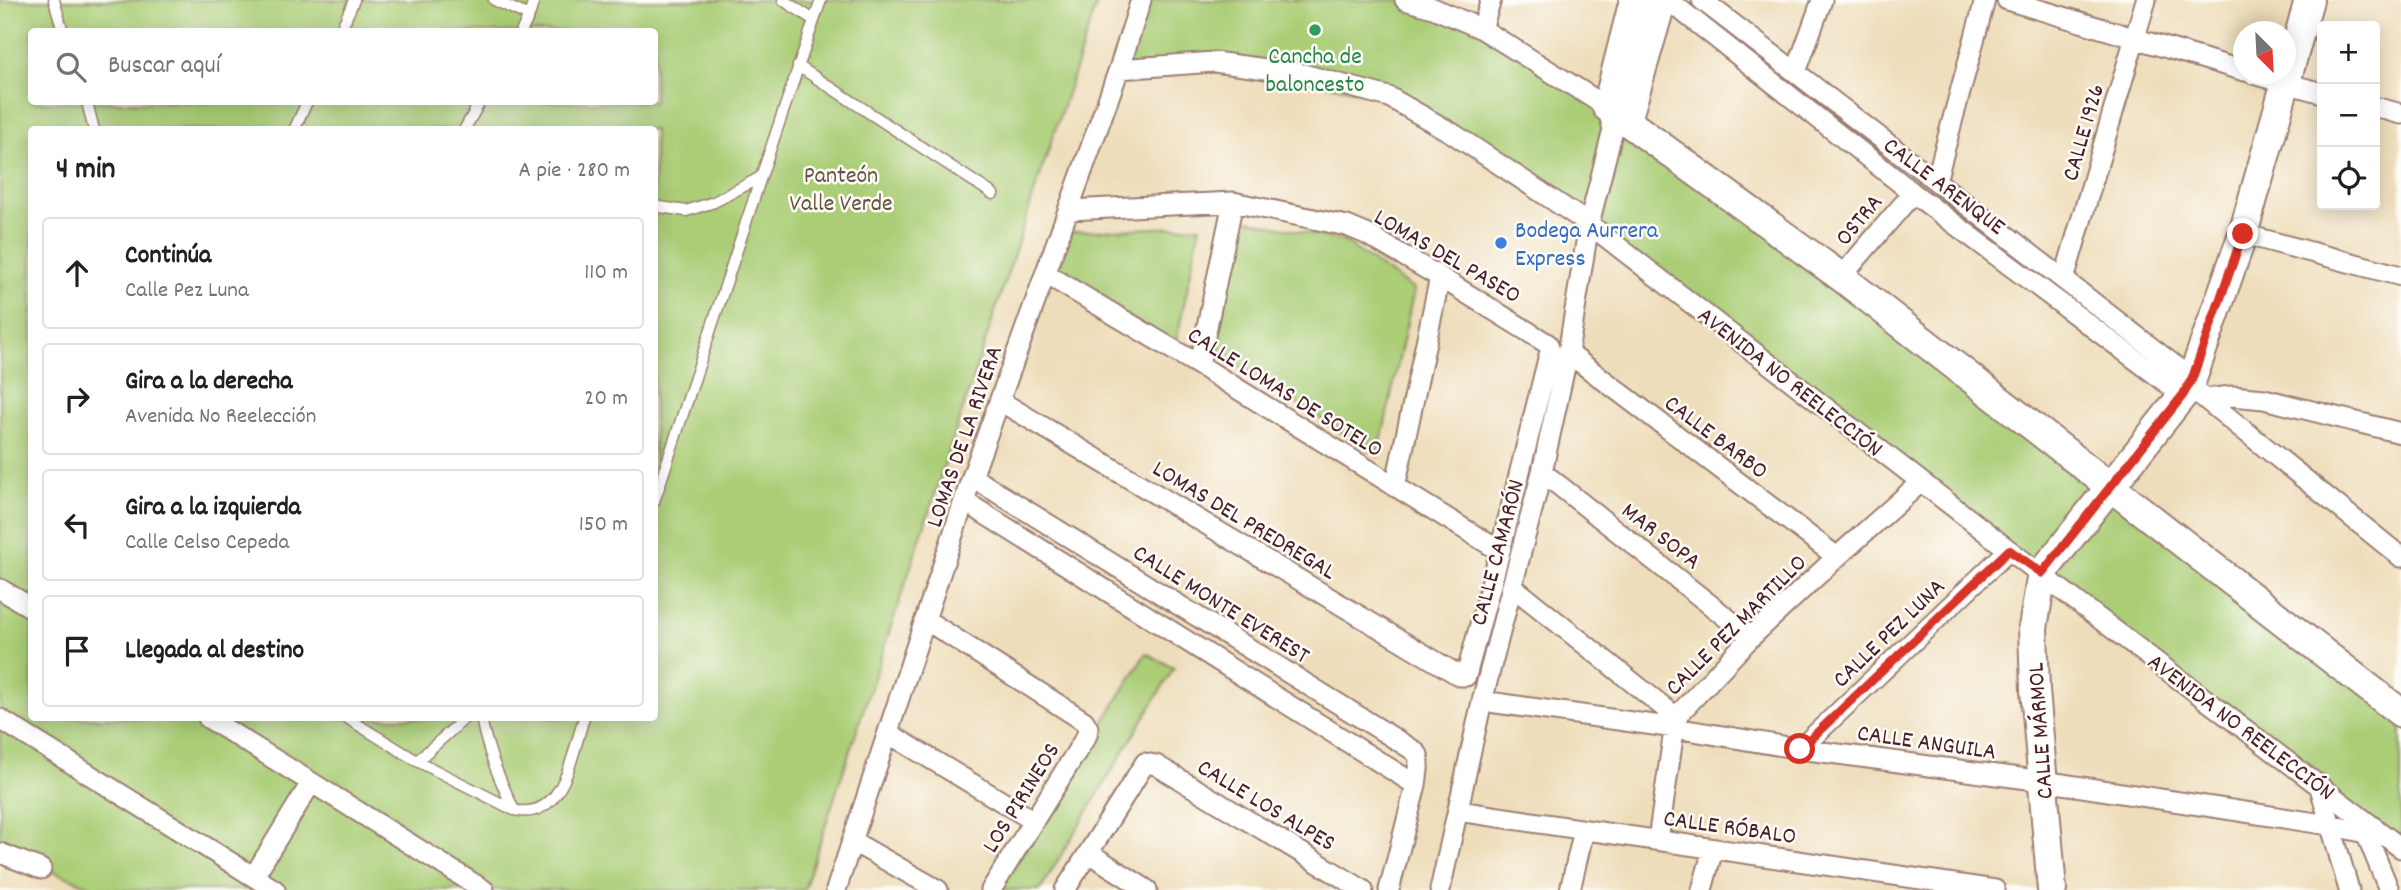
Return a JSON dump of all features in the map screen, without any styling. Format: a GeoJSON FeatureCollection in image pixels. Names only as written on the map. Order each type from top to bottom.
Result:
{"type":"FeatureCollection","features":[{"type":"Feature","properties":{"kind":"street","name":"LOMAS DE LA RIVERA"},"geometry":{"type":"LineString","coordinates":[[836,890],[972,477],[1119,69],[1141,0]]}},
{"type":"Feature","properties":{"kind":"street"},"geometry":{"type":"LineString","coordinates":[[1405,0],[1433,8],[1482,29],[1616,119],[1841,277],[2109,488],[2401,712]]}},
{"type":"Feature","properties":{"kind":"street"},"geometry":{"type":"LineString","coordinates":[[1482,29],[1491,0]]}},
{"type":"Feature","properties":{"kind":"street"},"geometry":{"type":"LineString","coordinates":[[1616,119],[1634,0]]}},
{"type":"Feature","properties":{"kind":"street"},"geometry":{"type":"LineString","coordinates":[[1616,119],[1662,0]]}},
{"type":"Feature","properties":{"kind":"street","name":"CALLE ARENQUE"},"geometry":{"type":"LineString","coordinates":[[1668,0],[1913,193],[2195,392]]}},
{"type":"Feature","properties":{"kind":"street","name":"CALLE ARENQUE"},"geometry":{"type":"LineString","coordinates":[[1702,0],[2064,279],[2195,392],[2401,557]]}},
{"type":"Feature","properties":{"kind":"street"},"geometry":{"type":"LineString","coordinates":[[1796,72],[1822,0]]}},
{"type":"Feature","properties":{"kind":"street"},"geometry":{"type":"LineString","coordinates":[[1936,181],[1985,0]]}},
{"type":"Feature","properties":{"kind":"street"},"geometry":{"type":"LineString","coordinates":[[2007,0],[2233,68]]}},
{"type":"Feature","properties":{"kind":"street","name":"CALLE 1926"},"geometry":{"type":"LineString","coordinates":[[2064,279],[2146,0]]}},
{"type":"Feature","properties":{"kind":"street"},"geometry":{"type":"LineString","coordinates":[[2296,47],[2309,0]]}},
{"type":"Feature","properties":{"kind":"street","name":"AVENIDA NO REELECCIÓN"},"geometry":{"type":"LineString","coordinates":[[1119,69],[1214,62],[1303,74],[1389,97],[1452,133],[1590,224],[2009,550],[2401,848]]}},
{"type":"Feature","properties":{"kind":"street"},"geometry":{"type":"LineString","coordinates":[[2042,573],[2109,488],[2195,392],[2286,84]]}},
{"type":"Feature","properties":{"kind":"street"},"geometry":{"type":"LineString","coordinates":[[2290,84],[2317,92]]}},
{"type":"Feature","properties":{"kind":"street"},"geometry":{"type":"LineString","coordinates":[[2380,108],[2401,114]]}},
{"type":"Feature","properties":{"kind":"street","name":"CALLE CAMARÓN"},"geometry":{"type":"LineString","coordinates":[[1440,890],[1482,701],[1542,472],[1568,354],[1590,224],[1616,119]]}},
{"type":"Feature","properties":{"kind":"street","name":"OSTRA"},"geometry":{"type":"LineString","coordinates":[[1841,277],[1913,193]]}},
{"type":"Feature","properties":{"kind":"street"},"geometry":{"type":"LineString","coordinates":[[1199,365],[1233,202]]}},
{"type":"Feature","properties":{"kind":"street","name":"LOMAS DEL PASEO"},"geometry":{"type":"LineString","coordinates":[[1069,210],[1233,202],[1347,226],[1440,276],[1548,344],[1550,351],[1500,551]]}},
{"type":"Feature","properties":{"kind":"street"},"geometry":{"type":"LineString","coordinates":[[2243,234],[2401,276]]}},
{"type":"Feature","properties":{"kind":"street","name":"CALLE LOMAS DE SOTELO"},"geometry":{"type":"LineString","coordinates":[[1046,274],[1500,551]]}},
{"type":"Feature","properties":{"kind":"street"},"geometry":{"type":"LineString","coordinates":[[1395,487],[1440,276]]}},
{"type":"Feature","properties":{"kind":"street","name":"CALLE BARBO"},"geometry":{"type":"LineString","coordinates":[[1568,354],[1837,557]]}},
{"type":"Feature","properties":{"kind":"street"},"geometry":{"type":"LineString","coordinates":[[2195,392],[2264,399],[2401,433]]}},
{"type":"Feature","properties":{"kind":"street","name":"LOMAS DEL PREDREGAL"},"geometry":{"type":"LineString","coordinates":[[1000,401],[1460,676],[1466,676],[1500,551]]}},
{"type":"Feature","properties":{"kind":"street","name":"MAR SOPA"},"geometry":{"type":"LineString","coordinates":[[1542,472],[1751,637]]}},
{"type":"Feature","properties":{"kind":"street","name":"CALLE MONTE EVEREST"},"geometry":{"type":"LineString","coordinates":[[972,477],[1413,750],[1418,755],[1419,762],[1416,785],[1389,890]]}},
{"type":"Feature","properties":{"kind":"street","name":"CALLE PEZ MARTILLO"},"geometry":{"type":"LineString","coordinates":[[1658,840],[1675,722],[1751,637],[1921,482]]}},
{"type":"Feature","properties":{"kind":"street","name":"CALLE MONTE EVEREST"},"geometry":{"type":"LineString","coordinates":[[964,501],[1416,785]]}},
{"type":"Feature","properties":{"kind":"street","name":"CALLE PEZ LUNA"},"geometry":{"type":"LineString","coordinates":[[1800,749],[2009,550]]}},
{"type":"Feature","properties":{"kind":"street","name":"CALLE MÁRMOL"},"geometry":{"type":"LineString","coordinates":[[2042,573],[2032,628],[2052,890]]}},
{"type":"Feature","properties":{"kind":"street"},"geometry":{"type":"LineString","coordinates":[[1513,587],[1675,722]]}},
{"type":"Feature","properties":{"kind":"street"},"geometry":{"type":"LineString","coordinates":[[0,589],[28,606]]}},
{"type":"Feature","properties":{"kind":"street","name":"LOS PIRINEOS"},"geometry":{"type":"LineString","coordinates":[[926,620],[1084,721],[1088,728],[1087,736],[991,890]]}},
{"type":"Feature","properties":{"kind":"street","name":"CALLE ANGUILA"},"geometry":{"type":"LineString","coordinates":[[1482,701],[1675,722],[1800,749],[2043,781],[2366,833]]}},
{"type":"Feature","properties":{"kind":"street"},"geometry":{"type":"LineString","coordinates":[[0,719],[275,890]]}},
{"type":"Feature","properties":{"kind":"street"},"geometry":{"type":"LineString","coordinates":[[213,721],[484,890]]}},
{"type":"Feature","properties":{"kind":"street"},"geometry":{"type":"LineString","coordinates":[[888,733],[1034,821]]}},
{"type":"Feature","properties":{"kind":"street","name":"CALLE LOS ALPES"},"geometry":{"type":"LineString","coordinates":[[1089,853],[1145,763],[1156,765],[1363,890]]}},
{"type":"Feature","properties":{"kind":"street"},"geometry":{"type":"LineString","coordinates":[[254,876],[311,783]]}},
{"type":"Feature","properties":{"kind":"street"},"geometry":{"type":"LineString","coordinates":[[2319,784],[2349,890]]}},
{"type":"Feature","properties":{"kind":"street","name":"CALLE RÓBALO"},"geometry":{"type":"LineString","coordinates":[[1458,811],[1995,890]]}},
{"type":"Feature","properties":{"kind":"street"},"geometry":{"type":"LineString","coordinates":[[2358,814],[2389,890]]}},
{"type":"Feature","properties":{"kind":"street"},"geometry":{"type":"LineString","coordinates":[[1570,890],[1584,830]]}},
{"type":"Feature","properties":{"kind":"street"},"geometry":{"type":"LineString","coordinates":[[852,841],[938,890]]}},
{"type":"Feature","properties":{"kind":"street"},"geometry":{"type":"LineString","coordinates":[[1702,890],[1713,849]]}},
{"type":"Feature","properties":{"kind":"street"},"geometry":{"type":"LineString","coordinates":[[0,853],[41,869]]}},
{"type":"Feature","properties":{"kind":"street"},"geometry":{"type":"LineString","coordinates":[[1065,890],[1089,853],[1147,890]]}},
{"type":"Feature","properties":{"kind":"lane"},"geometry":{"type":"LineString","coordinates":[[54,0],[62,28]]}},
{"type":"Feature","properties":{"kind":"lane"},"geometry":{"type":"LineString","coordinates":[[342,28],[354,0]]}},
{"type":"Feature","properties":{"kind":"lane"},"geometry":{"type":"LineString","coordinates":[[494,0],[529,16]]}},
{"type":"Feature","properties":{"kind":"lane"},"geometry":{"type":"LineString","coordinates":[[523,28],[534,0]]}},
{"type":"Feature","properties":{"kind":"lane"},"geometry":{"type":"LineString","coordinates":[[783,0],[814,20]]}},
{"type":"Feature","properties":{"kind":"lane"},"geometry":{"type":"LineString","coordinates":[[658,490],[821,0]]}},
{"type":"Feature","properties":{"kind":"lane"},"geometry":{"type":"LineString","coordinates":[[797,66],[993,194]]}},
{"type":"Feature","properties":{"kind":"lane"},"geometry":{"type":"LineString","coordinates":[[88,105],[92,126]]}},
{"type":"Feature","properties":{"kind":"lane"},"geometry":{"type":"LineString","coordinates":[[296,126],[306,105]]}},
{"type":"Feature","properties":{"kind":"lane"},"geometry":{"type":"LineString","coordinates":[[466,126],[478,105]]}},
{"type":"Feature","properties":{"kind":"lane"},"geometry":{"type":"LineString","coordinates":[[658,207],[686,211],[715,202],[761,177]]}},
{"type":"Feature","properties":{"kind":"lane"},"geometry":{"type":"LineString","coordinates":[[352,721],[417,761],[514,810],[528,813],[545,807],[554,798],[583,721]]}},
{"type":"Feature","properties":{"kind":"lane"},"geometry":{"type":"LineString","coordinates":[[417,761],[461,721]]}},
{"type":"Feature","properties":{"kind":"lane"},"geometry":{"type":"LineString","coordinates":[[482,721],[487,749],[514,810]]}},
{"type":"Feature","properties":{"kind":"green space","name":"Panteón Valle Verde"},"geometry":{"type":"Polygon","coordinates":[[[0,0],[1098,0],[804,890],[99,890],[0,850],[0,0]]]}},
{"type":"Feature","properties":{"kind":"green space"},"geometry":{"type":"Polygon","coordinates":[[[1141,0],[1399,0],[1482,29],[1607,107],[1593,214],[1627,120],[2401,715],[2401,848],[1590,224],[1389,97],[1214,62],[1119,69],[1141,0]]]}},
{"type":"Feature","properties":{"kind":"green space"},"geometry":{"type":"Polygon","coordinates":[[[1244,219],[1343,241],[1414,290],[1378,456],[1214,350],[1244,219]]]}},
{"type":"Feature","properties":{"kind":"green space"},"geometry":{"type":"Polygon","coordinates":[[[1200,226],[1176,344],[1055,274],[1067,232],[1200,226]]]}},
{"type":"Feature","properties":{"kind":"green space"},"geometry":{"type":"Polygon","coordinates":[[[1146,653],[1174,668],[1040,890],[1000,890],[1146,653]]]}},
{"type":"Feature","properties":{"kind":"place","name":"Cancha de baloncesto"},"geometry":{"type":"Point","coordinates":[1315,30]}},
{"type":"Feature","properties":{"kind":"place","name":"Bodega Aurrera Express"},"geometry":{"type":"Point","coordinates":[1501,243]}},
{"type":"Feature","properties":{"kind":"route"},"geometry":{"type":"LineString","coordinates":[[1800,749],[2009,550],[2042,573],[2183,395],[2192,379],[2243,234]]}}]}
